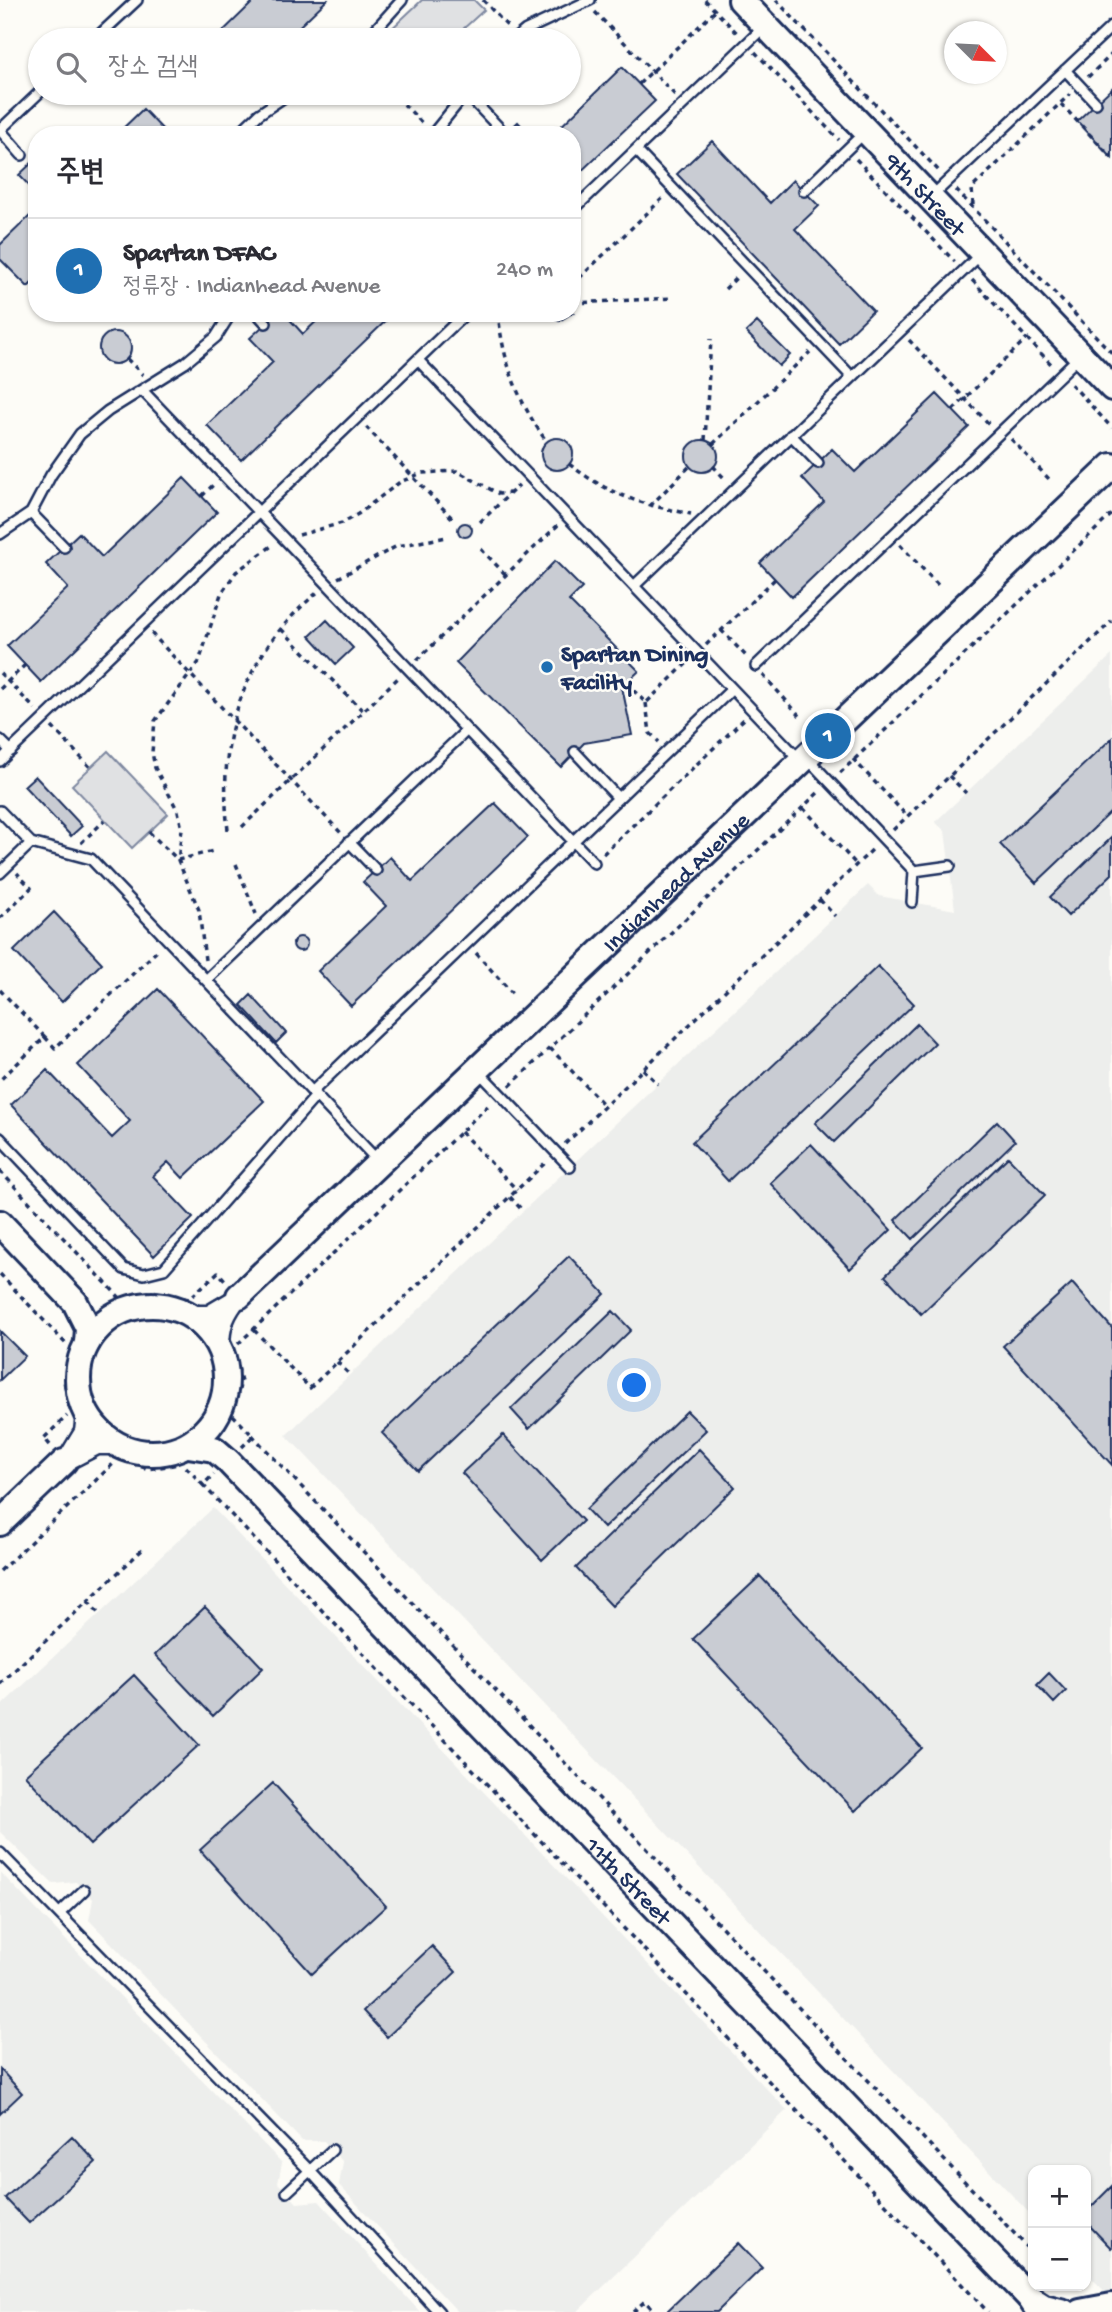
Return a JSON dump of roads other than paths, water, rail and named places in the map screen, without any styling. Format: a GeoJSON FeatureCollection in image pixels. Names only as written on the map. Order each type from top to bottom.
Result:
{"type":"FeatureCollection","features":[{"type":"Feature","properties":{"kind":"main road","name":"9th Street"},"geometry":{"type":"LineString","coordinates":[[741,0],[1112,388]]}},
{"type":"Feature","properties":{"kind":"main road","name":"Indianhead Avenue"},"geometry":{"type":"LineString","coordinates":[[239,1296],[1112,466]]}},
{"type":"Feature","properties":{"kind":"main road"},"geometry":{"type":"LineString","coordinates":[[0,1223],[75,1302],[88,1328],[78,1379],[86,1414],[99,1431],[116,1445],[149,1454],[169,1452],[188,1445],[204,1433],[216,1418]]}},
{"type":"Feature","properties":{"kind":"main road"},"geometry":{"type":"LineString","coordinates":[[75,1302],[89,1309],[118,1313],[154,1304],[172,1307],[191,1315],[207,1329],[220,1347],[226,1366],[226,1386],[216,1418],[217,1440],[228,1461]]}},
{"type":"Feature","properties":{"kind":"main road"},"geometry":{"type":"LineString","coordinates":[[87,1343],[103,1324],[118,1313]]}},
{"type":"Feature","properties":{"kind":"main road"},"geometry":{"type":"LineString","coordinates":[[188,1445],[214,1449],[228,1461]]}},
{"type":"Feature","properties":{"kind":"main road","name":"11th Street"},"geometry":{"type":"LineString","coordinates":[[228,1461],[1035,2305]]}},
{"type":"Feature","properties":{"kind":"main road"},"geometry":{"type":"LineString","coordinates":[[0,1523],[64,1462]]}},
{"type":"Feature","properties":{"kind":"main road"},"geometry":{"type":"LineString","coordinates":[[1035,2305],[1064,2312]]}},
{"type":"Feature","properties":{"kind":"main road"},"geometry":{"type":"LineString","coordinates":[[1080,2312],[1112,2306]]}},
{"type":"Feature","properties":{"kind":"street"},"geometry":{"type":"LineString","coordinates":[[191,1315],[209,1315],[239,1296]]}},
{"type":"Feature","properties":{"kind":"street"},"geometry":{"type":"LineString","coordinates":[[220,1347],[220,1328],[225,1313],[239,1296]]}},
{"type":"Feature","properties":{"kind":"street"},"geometry":{"type":"LineString","coordinates":[[64,1462],[80,1444],[86,1414]]}},
{"type":"Feature","properties":{"kind":"street"},"geometry":{"type":"LineString","coordinates":[[64,1462],[97,1445],[116,1445]]}},
{"type":"Feature","properties":{"kind":"lane"},"geometry":{"type":"LineString","coordinates":[[107,28],[136,0]]}},
{"type":"Feature","properties":{"kind":"lane"},"geometry":{"type":"LineString","coordinates":[[377,28],[402,0]]}},
{"type":"Feature","properties":{"kind":"lane"},"geometry":{"type":"LineString","coordinates":[[530,28],[588,1]]}},
{"type":"Feature","properties":{"kind":"lane"},"geometry":{"type":"LineString","coordinates":[[581,202],[765,26]]}},
{"type":"Feature","properties":{"kind":"lane"},"geometry":{"type":"LineString","coordinates":[[930,198],[1112,26]]}},
{"type":"Feature","properties":{"kind":"lane"},"geometry":{"type":"LineString","coordinates":[[1065,70],[1096,103]]}},
{"type":"Feature","properties":{"kind":"lane"},"geometry":{"type":"LineString","coordinates":[[22,155],[0,130],[28,103]]}},
{"type":"Feature","properties":{"kind":"lane"},"geometry":{"type":"LineString","coordinates":[[246,126],[272,105]]}},
{"type":"Feature","properties":{"kind":"lane"},"geometry":{"type":"LineString","coordinates":[[439,126],[456,105]]}},
{"type":"Feature","properties":{"kind":"lane"},"geometry":{"type":"LineString","coordinates":[[477,105],[497,126]]}},
{"type":"Feature","properties":{"kind":"lane"},"geometry":{"type":"LineString","coordinates":[[804,191],[866,131]]}},
{"type":"Feature","properties":{"kind":"lane"},"geometry":{"type":"LineString","coordinates":[[636,150],[852,377]]}},
{"type":"Feature","properties":{"kind":"lane"},"geometry":{"type":"LineString","coordinates":[[634,586],[982,252]]}},
{"type":"Feature","properties":{"kind":"lane"},"geometry":{"type":"LineString","coordinates":[[0,534],[31,513],[51,475],[80,434],[186,363],[216,337],[225,322]]}},
{"type":"Feature","properties":{"kind":"lane"},"geometry":{"type":"LineString","coordinates":[[0,761],[457,322]]}},
{"type":"Feature","properties":{"kind":"lane"},"geometry":{"type":"LineString","coordinates":[[755,666],[1081,355]]}},
{"type":"Feature","properties":{"kind":"lane"},"geometry":{"type":"LineString","coordinates":[[418,360],[732,689],[830,782],[914,871],[912,902]]}},
{"type":"Feature","properties":{"kind":"lane"},"geometry":{"type":"LineString","coordinates":[[142,390],[594,863]]}},
{"type":"Feature","properties":{"kind":"lane"},"geometry":{"type":"LineString","coordinates":[[791,435],[818,463]]}},
{"type":"Feature","properties":{"kind":"lane"},"geometry":{"type":"LineString","coordinates":[[31,513],[64,547]]}},
{"type":"Feature","properties":{"kind":"lane"},"geometry":{"type":"LineString","coordinates":[[0,1138],[124,1269],[144,1274],[164,1269],[314,1094],[732,689]]}},
{"type":"Feature","properties":{"kind":"lane"},"geometry":{"type":"LineString","coordinates":[[206,980],[467,730]]}},
{"type":"Feature","properties":{"kind":"lane"},"geometry":{"type":"LineString","coordinates":[[0,740],[10,751]]}},
{"type":"Feature","properties":{"kind":"lane"},"geometry":{"type":"LineString","coordinates":[[575,752],[618,798]]}},
{"type":"Feature","properties":{"kind":"lane"},"geometry":{"type":"LineString","coordinates":[[0,811],[31,843],[91,859],[379,1162]]}},
{"type":"Feature","properties":{"kind":"lane"},"geometry":{"type":"LineString","coordinates":[[349,842],[376,870]]}},
{"type":"Feature","properties":{"kind":"lane"},"geometry":{"type":"LineString","coordinates":[[0,873],[31,843]]}},
{"type":"Feature","properties":{"kind":"lane"},"geometry":{"type":"LineString","coordinates":[[914,871],[950,866]]}},
{"type":"Feature","properties":{"kind":"lane"},"geometry":{"type":"LineString","coordinates":[[477,1069],[570,1167]]}},
{"type":"Feature","properties":{"kind":"lane"},"geometry":{"type":"LineString","coordinates":[[0,1853],[310,2171],[439,2312]]}},
{"type":"Feature","properties":{"kind":"lane"},"geometry":{"type":"LineString","coordinates":[[60,1913],[84,1890]]}},
{"type":"Feature","properties":{"kind":"lane"},"geometry":{"type":"LineString","coordinates":[[287,2192],[332,2150]]}},
{"type":"Feature","properties":{"kind":"place","name":"Spartan Dining Facility"},"geometry":{"type":"Point","coordinates":[547,667]}},
{"type":"Feature","properties":{"kind":"place","name":"Spartan DFAC"},"geometry":{"type":"Point","coordinates":[828,736]}}]}
